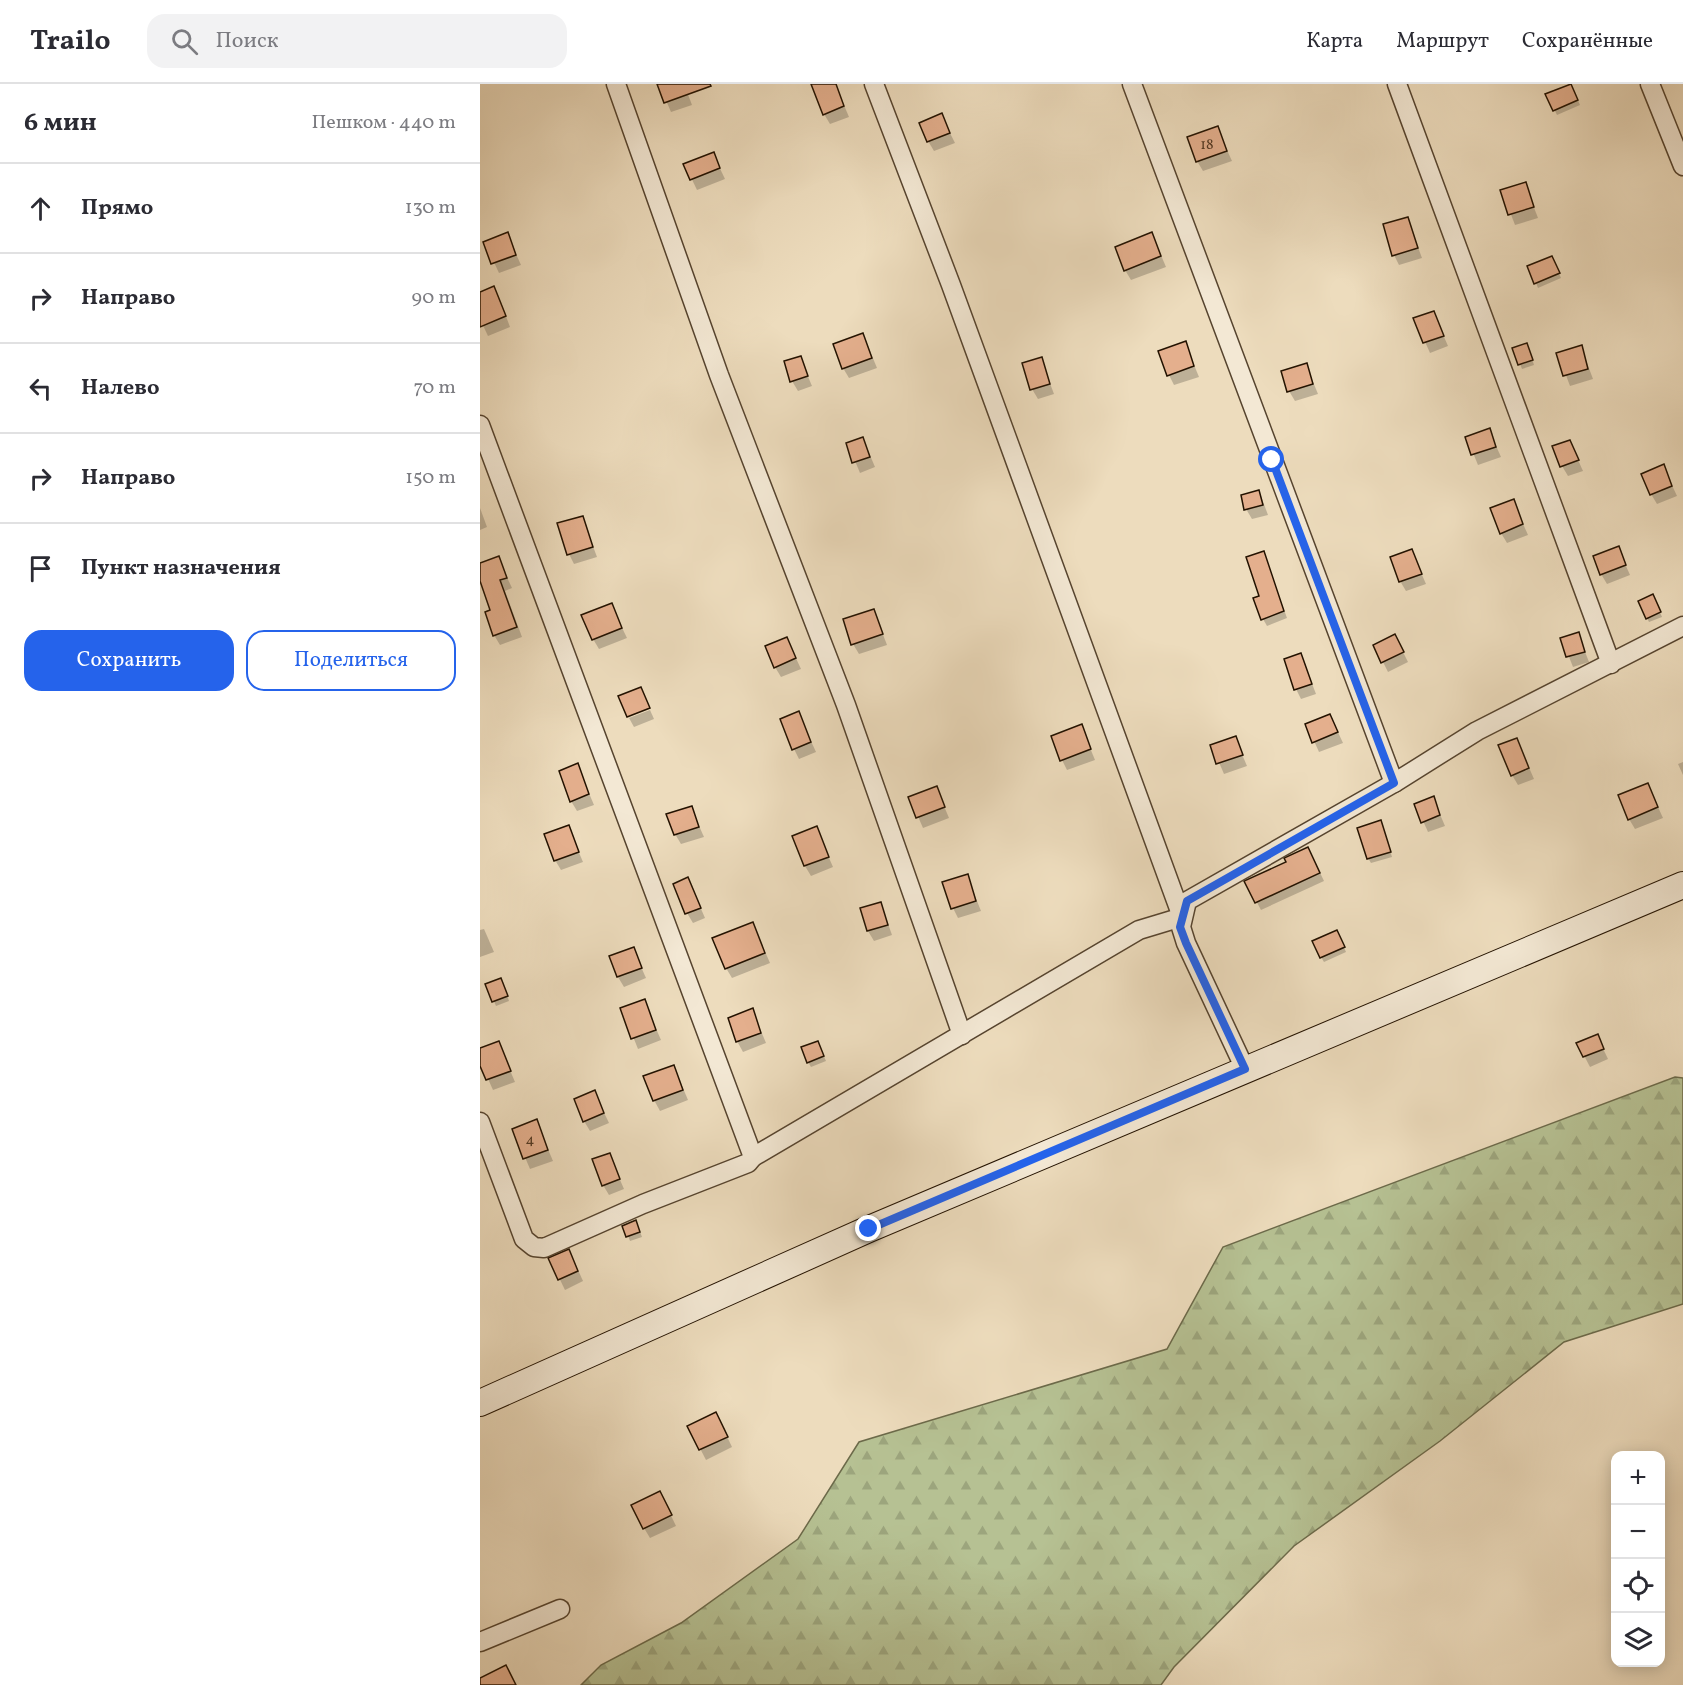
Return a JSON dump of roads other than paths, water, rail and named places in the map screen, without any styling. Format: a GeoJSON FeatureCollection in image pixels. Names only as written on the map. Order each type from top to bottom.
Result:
{"type":"FeatureCollection","features":[{"type":"Feature","properties":{"kind":"main road"},"geometry":{"type":"LineString","coordinates":[[480,1403],[869,1229],[1683,885]]}},
{"type":"Feature","properties":{"kind":"street"},"geometry":{"type":"LineString","coordinates":[[616,84],[719,375],[846,705],[962,1035]]}},
{"type":"Feature","properties":{"kind":"street"},"geometry":{"type":"LineString","coordinates":[[874,84],[951,285],[1182,917]]}},
{"type":"Feature","properties":{"kind":"street"},"geometry":{"type":"LineString","coordinates":[[1132,84],[1394,783]]}},
{"type":"Feature","properties":{"kind":"street"},"geometry":{"type":"LineString","coordinates":[[1397,84],[1611,664]]}},
{"type":"Feature","properties":{"kind":"street"},"geometry":{"type":"LineString","coordinates":[[1650,84],[1683,166]]}},
{"type":"Feature","properties":{"kind":"street"},"geometry":{"type":"LineString","coordinates":[[480,425],[753,1157]]}},
{"type":"Feature","properties":{"kind":"street"},"geometry":{"type":"LineString","coordinates":[[1245,1069],[1180,927],[1187,901],[1199,892],[1394,783],[1477,731],[1683,626]]}},
{"type":"Feature","properties":{"kind":"street"},"geometry":{"type":"LineString","coordinates":[[480,1122],[524,1239],[534,1247],[544,1248],[643,1204],[748,1163],[753,1157],[1139,930],[1182,917]]}},
{"type":"Feature","properties":{"kind":"street"},"geometry":{"type":"LineString","coordinates":[[480,1642],[560,1608]]}}]}
